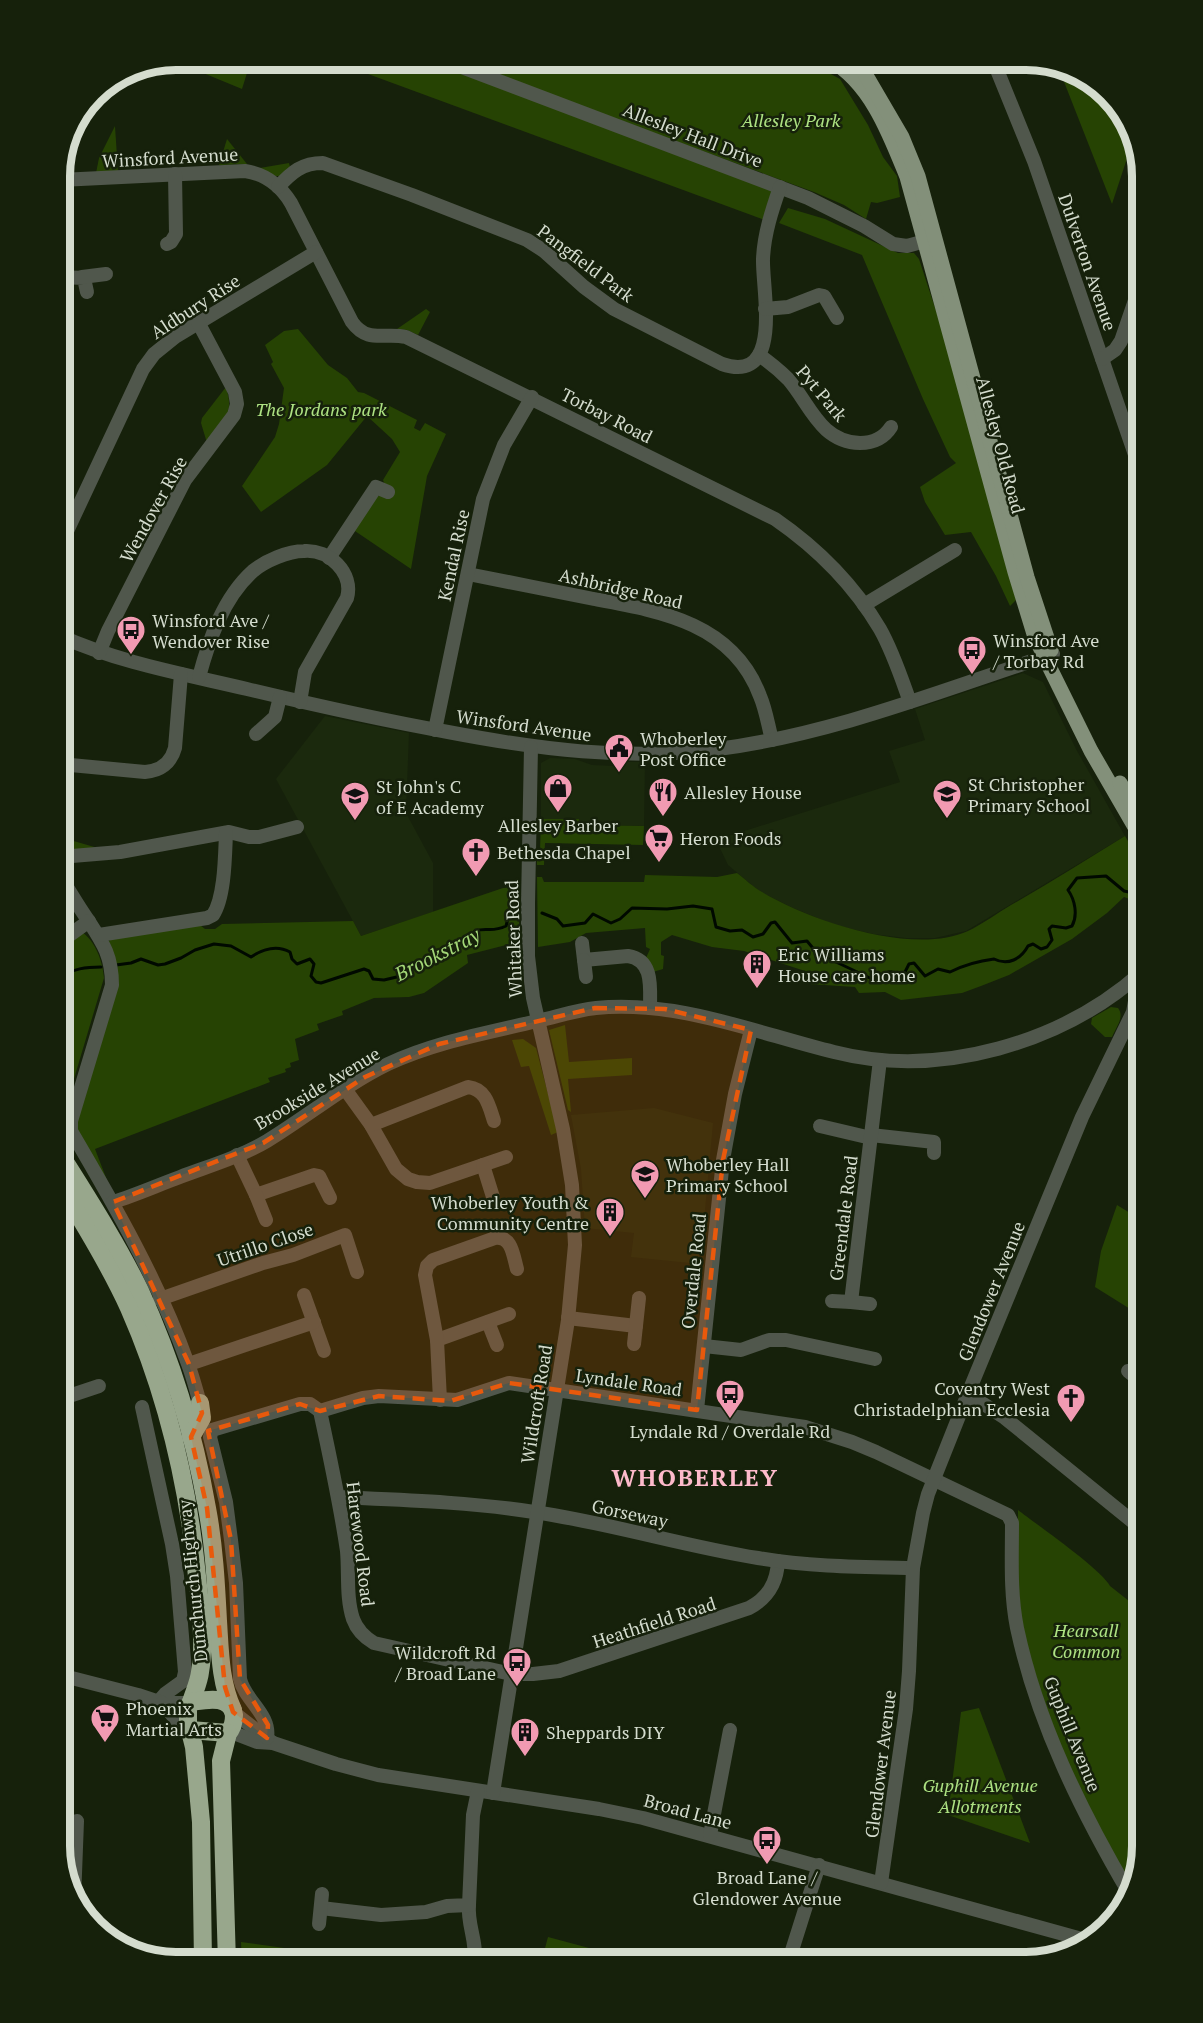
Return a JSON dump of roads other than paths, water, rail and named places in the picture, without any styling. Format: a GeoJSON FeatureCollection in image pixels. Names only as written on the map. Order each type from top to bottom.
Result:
{"type":"FeatureCollection","features":[{"type":"Feature","properties":{"kind":"highway","name":"Dunchurch Highway"},"geometry":{"type":"LineString","coordinates":[[70,1171],[139,1290],[175,1382],[191,1437],[207,1508],[216,1581],[223,1680],[233,1711]]}},
{"type":"Feature","properties":{"kind":"highway","name":"Dunchurch Highway"},"geometry":{"type":"LineString","coordinates":[[70,1203],[129,1308],[163,1403],[190,1515],[199,1597],[201,1669],[187,1715],[194,1747],[201,1822],[202,1952]]}},
{"type":"Feature","properties":{"kind":"highway"},"geometry":{"type":"LineString","coordinates":[[191,1437],[202,1418],[200,1403]]}},
{"type":"Feature","properties":{"kind":"highway"},"geometry":{"type":"LineString","coordinates":[[190,1702],[218,1700],[228,1704],[233,1711],[233,1725],[221,1761],[227,1952]]}},
{"type":"Feature","properties":{"kind":"highway"},"geometry":{"type":"LineString","coordinates":[[190,1729],[229,1732]]}},
{"type":"Feature","properties":{"kind":"main road","name":"Allesley Old Road"},"geometry":{"type":"LineString","coordinates":[[844,71],[855,79],[884,126],[907,177],[984,436]]}},
{"type":"Feature","properties":{"kind":"main road","name":"Allesley Old Road"},"geometry":{"type":"LineString","coordinates":[[863,71],[902,137],[918,176],[1024,602],[1034,634],[1132,803]]}},
{"type":"Feature","properties":{"kind":"main road","name":"Allesley Old Road"},"geometry":{"type":"LineString","coordinates":[[1048,655],[1091,751],[1132,822]]}},
{"type":"Feature","properties":{"kind":"street","name":"Allesley Hall Drive"},"geometry":{"type":"LineString","coordinates":[[470,70],[780,187],[842,213],[892,244],[907,246],[925,241]]}},
{"type":"Feature","properties":{"kind":"street","name":"Dulverton Avenue"},"geometry":{"type":"LineString","coordinates":[[997,71],[1042,182],[1132,446]]}},
{"type":"Feature","properties":{"kind":"street","name":"Pangfield Park"},"geometry":{"type":"LineString","coordinates":[[278,187],[304,165],[323,163],[338,168],[506,230],[527,240],[544,251],[584,287],[614,309],[722,364],[743,366],[755,360],[759,355]]}},
{"type":"Feature","properties":{"kind":"street","name":"Winsford Avenue"},"geometry":{"type":"LineString","coordinates":[[71,179],[245,171],[264,176],[278,187]]}},
{"type":"Feature","properties":{"kind":"street"},"geometry":{"type":"LineString","coordinates":[[175,174],[176,241]]}},
{"type":"Feature","properties":{"kind":"street","name":"Torbay Road"},"geometry":{"type":"LineString","coordinates":[[278,187],[291,203],[352,322],[359,330],[373,336],[406,337],[775,519],[820,555],[845,580],[864,605],[886,642],[910,702]]}},
{"type":"Feature","properties":{"kind":"street"},"geometry":{"type":"LineString","coordinates":[[759,355],[766,339],[763,259],[765,242],[780,187]]}},
{"type":"Feature","properties":{"kind":"street","name":"Aldbury Rise"},"geometry":{"type":"LineString","coordinates":[[71,523],[143,369],[154,354],[167,342],[198,322],[316,252]]}},
{"type":"Feature","properties":{"kind":"street"},"geometry":{"type":"LineString","coordinates":[[71,277],[106,274]]}},
{"type":"Feature","properties":{"kind":"street"},"geometry":{"type":"LineString","coordinates":[[82,277],[86,280],[87,292]]}},
{"type":"Feature","properties":{"kind":"street"},"geometry":{"type":"LineString","coordinates":[[765,309],[788,307],[819,295],[824,296],[837,318]]}},
{"type":"Feature","properties":{"kind":"street"},"geometry":{"type":"LineString","coordinates":[[1102,359],[1115,350],[1121,340],[1132,308]]}},
{"type":"Feature","properties":{"kind":"street","name":"Wendover Rise"},"geometry":{"type":"LineString","coordinates":[[99,653],[185,480],[235,412],[236,397],[198,322]]}},
{"type":"Feature","properties":{"kind":"street","name":"Pyt Park"},"geometry":{"type":"LineString","coordinates":[[759,355],[788,379],[820,425],[836,438],[853,443],[869,443],[886,434],[891,427]]}},
{"type":"Feature","properties":{"kind":"street","name":"Kendal Rise"},"geometry":{"type":"LineString","coordinates":[[435,730],[488,485],[504,445],[532,398]]}},
{"type":"Feature","properties":{"kind":"street"},"geometry":{"type":"LineString","coordinates":[[329,558],[382,490],[383,474]]}},
{"type":"Feature","properties":{"kind":"street"},"geometry":{"type":"LineString","coordinates":[[864,605],[955,550]]}},
{"type":"Feature","properties":{"kind":"street"},"geometry":{"type":"LineString","coordinates":[[199,677],[220,618],[236,591],[252,572],[265,563],[297,552],[309,551],[336,562],[348,579],[348,592],[305,672],[300,702]]}},
{"type":"Feature","properties":{"kind":"street","name":"Ashbridge Road"},"geometry":{"type":"LineString","coordinates":[[468,574],[663,613],[705,631],[736,657],[751,679],[760,696],[772,740]]}},
{"type":"Feature","properties":{"kind":"street","name":"Winsford Avenue"},"geometry":{"type":"LineString","coordinates":[[71,641],[99,653],[181,674],[435,730],[531,747],[597,753],[650,754],[716,750],[842,724],[1048,655]]}},
{"type":"Feature","properties":{"kind":"street"},"geometry":{"type":"LineString","coordinates":[[71,765],[146,772],[153,772],[163,766],[171,758],[174,748],[181,674]]}},
{"type":"Feature","properties":{"kind":"street"},"geometry":{"type":"LineString","coordinates":[[255,734],[276,717],[280,697]]}},
{"type":"Feature","properties":{"kind":"street","name":"Whitaker Road"},"geometry":{"type":"LineString","coordinates":[[531,747],[527,924],[530,976],[537,1021]]}},
{"type":"Feature","properties":{"kind":"street"},"geometry":{"type":"LineString","coordinates":[[71,856],[120,852],[226,833],[254,837],[291,832]]}},
{"type":"Feature","properties":{"kind":"street"},"geometry":{"type":"LineString","coordinates":[[99,934],[210,921],[218,904],[226,833]]}},
{"type":"Feature","properties":{"kind":"street"},"geometry":{"type":"LineString","coordinates":[[71,893],[99,934],[112,968],[112,985],[71,1120],[71,1131],[113,1202],[160,1299],[189,1365],[200,1403]]}},
{"type":"Feature","properties":{"kind":"street"},"geometry":{"type":"LineString","coordinates":[[71,934],[88,921]]}},
{"type":"Feature","properties":{"kind":"street"},"geometry":{"type":"LineString","coordinates":[[582,943],[586,977]]}},
{"type":"Feature","properties":{"kind":"street"},"geometry":{"type":"LineString","coordinates":[[584,960],[628,956],[640,961],[647,968],[650,1008]]}},
{"type":"Feature","properties":{"kind":"street","name":"Brookside Avenue"},"geometry":{"type":"LineString","coordinates":[[113,1202],[266,1142],[345,1089],[387,1065],[416,1052],[595,1008],[650,1008],[690,1013],[837,1053],[880,1059],[941,1059],[1018,1043],[1064,1023],[1105,1001],[1132,979]]}},
{"type":"Feature","properties":{"kind":"street","name":"Glendower Avenue"},"geometry":{"type":"LineString","coordinates":[[881,1883],[906,1709],[913,1568],[918,1531],[934,1478],[1082,1117],[1132,1014]]}},
{"type":"Feature","properties":{"kind":"street","name":"Wildcroft Road"},"geometry":{"type":"LineString","coordinates":[[493,1793],[568,1318],[575,1254],[573,1195],[563,1129],[537,1021]]}},
{"type":"Feature","properties":{"kind":"street","name":"Overdale Road"},"geometry":{"type":"LineString","coordinates":[[697,1410],[721,1176],[729,1120],[752,1030]]}},
{"type":"Feature","properties":{"kind":"street","name":"Greendale Road"},"geometry":{"type":"LineString","coordinates":[[851,1302],[880,1059]]}},
{"type":"Feature","properties":{"kind":"street"},"geometry":{"type":"LineString","coordinates":[[371,1125],[468,1087],[476,1088],[484,1096],[494,1120]]}},
{"type":"Feature","properties":{"kind":"street"},"geometry":{"type":"LineString","coordinates":[[345,1089],[371,1125],[396,1169],[402,1175],[417,1182],[430,1183],[506,1156]]}},
{"type":"Feature","properties":{"kind":"street","name":"Greendale Road"},"geometry":{"type":"LineString","coordinates":[[820,1126],[871,1136],[934,1142],[933,1153]]}},
{"type":"Feature","properties":{"kind":"street"},"geometry":{"type":"LineString","coordinates":[[237,1155],[266,1220]]}},
{"type":"Feature","properties":{"kind":"street"},"geometry":{"type":"LineString","coordinates":[[483,1165],[493,1197]]}},
{"type":"Feature","properties":{"kind":"street"},"geometry":{"type":"LineString","coordinates":[[256,1195],[314,1175],[319,1176],[330,1198]]}},
{"type":"Feature","properties":{"kind":"street","name":"Utrillo Close"},"geometry":{"type":"LineString","coordinates":[[160,1299],[262,1263],[293,1256],[345,1235],[357,1272]]}},
{"type":"Feature","properties":{"kind":"street"},"geometry":{"type":"LineString","coordinates":[[440,1400],[437,1340],[425,1275],[429,1263],[503,1237],[508,1240],[517,1269]]}},
{"type":"Feature","properties":{"kind":"street"},"geometry":{"type":"LineString","coordinates":[[304,1295],[324,1350]]}},
{"type":"Feature","properties":{"kind":"street"},"geometry":{"type":"LineString","coordinates":[[633,1344],[639,1298]]}},
{"type":"Feature","properties":{"kind":"street","name":"Greendale Road"},"geometry":{"type":"LineString","coordinates":[[832,1301],[870,1304]]}},
{"type":"Feature","properties":{"kind":"street"},"geometry":{"type":"LineString","coordinates":[[437,1340],[509,1314]]}},
{"type":"Feature","properties":{"kind":"street"},"geometry":{"type":"LineString","coordinates":[[568,1318],[636,1326]]}},
{"type":"Feature","properties":{"kind":"street"},"geometry":{"type":"LineString","coordinates":[[189,1365],[314,1322]]}},
{"type":"Feature","properties":{"kind":"street"},"geometry":{"type":"LineString","coordinates":[[488,1322],[497,1345]]}},
{"type":"Feature","properties":{"kind":"street"},"geometry":{"type":"LineString","coordinates":[[704,1346],[741,1350],[769,1340],[875,1359]]}},
{"type":"Feature","properties":{"kind":"street"},"geometry":{"type":"LineString","coordinates":[[1128,1371],[1132,1374]]}},
{"type":"Feature","properties":{"kind":"street","name":"Lyndale Road"},"geometry":{"type":"LineString","coordinates":[[270,1740],[268,1725],[240,1679],[236,1583],[226,1502],[210,1437],[212,1430],[300,1404],[310,1404],[320,1411],[363,1398],[379,1396],[457,1400],[509,1383],[805,1427],[866,1448],[934,1478]]}},
{"type":"Feature","properties":{"kind":"street"},"geometry":{"type":"LineString","coordinates":[[70,1396],[99,1386]]}},
{"type":"Feature","properties":{"kind":"street"},"geometry":{"type":"LineString","coordinates":[[967,1396],[976,1399],[1005,1418],[1132,1521]]}},
{"type":"Feature","properties":{"kind":"street","name":"Dunchurch Highway"},"geometry":{"type":"LineString","coordinates":[[142,1407],[172,1544],[186,1672],[183,1681],[165,1694],[160,1703]]}},
{"type":"Feature","properties":{"kind":"street","name":"Harewood Road"},"geometry":{"type":"LineString","coordinates":[[320,1411],[339,1497],[347,1554],[350,1609],[361,1633],[374,1643],[383,1646],[511,1674]]}},
{"type":"Feature","properties":{"kind":"street","name":"Guphill Avenue"},"geometry":{"type":"LineString","coordinates":[[934,1478],[1002,1511],[1008,1515],[1012,1523],[1012,1591],[1017,1627],[1040,1706],[1066,1774],[1103,1850],[1125,1886]]}},
{"type":"Feature","properties":{"kind":"street","name":"Gorseway"},"geometry":{"type":"LineString","coordinates":[[339,1497],[469,1503],[538,1513],[732,1554],[778,1561],[913,1568]]}},
{"type":"Feature","properties":{"kind":"street","name":"Heathfield Road"},"geometry":{"type":"LineString","coordinates":[[511,1674],[542,1674],[568,1669],[749,1608],[764,1599],[770,1592],[777,1575],[778,1561]]}},
{"type":"Feature","properties":{"kind":"street"},"geometry":{"type":"LineString","coordinates":[[70,1678],[160,1703],[190,1702]]}},
{"type":"Feature","properties":{"kind":"street"},"geometry":{"type":"LineString","coordinates":[[160,1703],[179,1723],[190,1729]]}},
{"type":"Feature","properties":{"kind":"street","name":"Broad Lane"},"geometry":{"type":"LineString","coordinates":[[233,1711],[270,1740],[336,1764],[378,1774],[643,1818],[1079,1938]]}},
{"type":"Feature","properties":{"kind":"street"},"geometry":{"type":"LineString","coordinates":[[710,1835],[731,1728]]}},
{"type":"Feature","properties":{"kind":"street","name":"Broad Lane"},"geometry":{"type":"LineString","coordinates":[[229,1732],[257,1742],[270,1740]]}},
{"type":"Feature","properties":{"kind":"street"},"geometry":{"type":"LineString","coordinates":[[475,1952],[468,1912],[474,1815],[478,1791]]}},
{"type":"Feature","properties":{"kind":"street"},"geometry":{"type":"LineString","coordinates":[[75,1874],[76,1821]]}},
{"type":"Feature","properties":{"kind":"street"},"geometry":{"type":"LineString","coordinates":[[791,1952],[819,1865]]}},
{"type":"Feature","properties":{"kind":"street"},"geometry":{"type":"LineString","coordinates":[[319,1924],[322,1901],[381,1915],[426,1912],[447,1906],[469,1905]]}},
{"type":"Feature","properties":{"kind":"waterway","name":"Brookstray"},"geometry":{"type":"LineString","coordinates":[[542,913],[557,919],[563,926],[585,923],[593,914],[611,923],[620,919],[632,908],[667,909],[693,906],[712,909],[716,927],[730,931],[742,930],[753,937],[763,934],[771,923],[775,922],[792,943],[807,941],[817,953],[872,979],[881,979],[888,972],[892,972],[897,979],[902,978],[909,964],[914,963],[925,976],[938,969],[950,972],[966,965],[988,960],[1004,962],[1014,960],[1033,944],[1041,949],[1047,947],[1052,940],[1049,929],[1052,926],[1066,928],[1072,926],[1075,908],[1068,890],[1077,878],[1106,876],[1124,891],[1132,893]]}},
{"type":"Feature","properties":{"kind":"waterway","name":"Brookstray"},"geometry":{"type":"LineString","coordinates":[[116,965],[141,959],[158,965],[165,964],[214,944],[231,946],[251,957],[275,948],[290,952],[297,964],[310,959],[314,964],[311,976],[316,982],[321,983],[364,969],[369,971],[373,979],[384,980],[405,975],[417,964],[471,936],[475,931],[506,926],[509,915]]}},
{"type":"Feature","properties":{"kind":"waterway","name":"Brookstray"},"geometry":{"type":"LineString","coordinates":[[71,972],[101,967]]}},
{"type":"Feature","properties":{"kind":"place","name":"Winsford Ave / Wendover Rise"},"geometry":{"type":"Point","coordinates":[131,656]}},
{"type":"Feature","properties":{"kind":"place","name":"Winsford Ave / Torbay Rd"},"geometry":{"type":"Point","coordinates":[972,676]}},
{"type":"Feature","properties":{"kind":"place","name":"Whoberley Post Office"},"geometry":{"type":"Point","coordinates":[619,774]}},
{"type":"Feature","properties":{"kind":"place","name":"Allesley Barber"},"geometry":{"type":"Point","coordinates":[558,814]}},
{"type":"Feature","properties":{"kind":"place","name":"Allesley House"},"geometry":{"type":"Point","coordinates":[663,818]}},
{"type":"Feature","properties":{"kind":"place","name":"St Christopher Primary School"},"geometry":{"type":"Point","coordinates":[947,820]}},
{"type":"Feature","properties":{"kind":"place","name":"St John's C of E Academy"},"geometry":{"type":"Point","coordinates":[355,822]}},
{"type":"Feature","properties":{"kind":"place","name":"Heron Foods"},"geometry":{"type":"Point","coordinates":[659,864]}},
{"type":"Feature","properties":{"kind":"place","name":"Bethesda Chapel"},"geometry":{"type":"Point","coordinates":[476,878]}},
{"type":"Feature","properties":{"kind":"place","name":"Eric Williams House care home"},"geometry":{"type":"Point","coordinates":[757,990]}},
{"type":"Feature","properties":{"kind":"place","name":"Whoberley Hall Primary School"},"geometry":{"type":"Point","coordinates":[645,1200]}},
{"type":"Feature","properties":{"kind":"place","name":"Whoberley Youth & Community Centre"},"geometry":{"type":"Point","coordinates":[610,1238]}},
{"type":"Feature","properties":{"kind":"place","name":"Lyndale Rd / Overdale Rd"},"geometry":{"type":"Point","coordinates":[730,1420]}},
{"type":"Feature","properties":{"kind":"place","name":"Coventry West Christadelphian Ecclesia"},"geometry":{"type":"Point","coordinates":[1071,1424]}},
{"type":"Feature","properties":{"kind":"place","name":"Wildcroft Rd / Broad Lane"},"geometry":{"type":"Point","coordinates":[517,1688]}},
{"type":"Feature","properties":{"kind":"place","name":"Phoenix Martial Arts"},"geometry":{"type":"Point","coordinates":[105,1744]}},
{"type":"Feature","properties":{"kind":"place","name":"Sheppards DIY"},"geometry":{"type":"Point","coordinates":[525,1758]}},
{"type":"Feature","properties":{"kind":"place","name":"Broad Lane / Glendower Avenue"},"geometry":{"type":"Point","coordinates":[767,1866]}},
{"type":"Feature","properties":{"kind":"district","name":"WHOBERLEY"},"geometry":{"type":"Point","coordinates":[695,1477]}},
{"type":"Feature","properties":{"kind":"park label","name":"Allesley Park"},"geometry":{"type":"Point","coordinates":[791,120]}},
{"type":"Feature","properties":{"kind":"park label","name":"The Jordans park"},"geometry":{"type":"Point","coordinates":[321,409]}},
{"type":"Feature","properties":{"kind":"park label","name":"Hearsall Common"},"geometry":{"type":"Point","coordinates":[1086,1640]}},
{"type":"Feature","properties":{"kind":"park label","name":"Guphill Avenue Allotments"},"geometry":{"type":"Point","coordinates":[980,1795]}}]}
